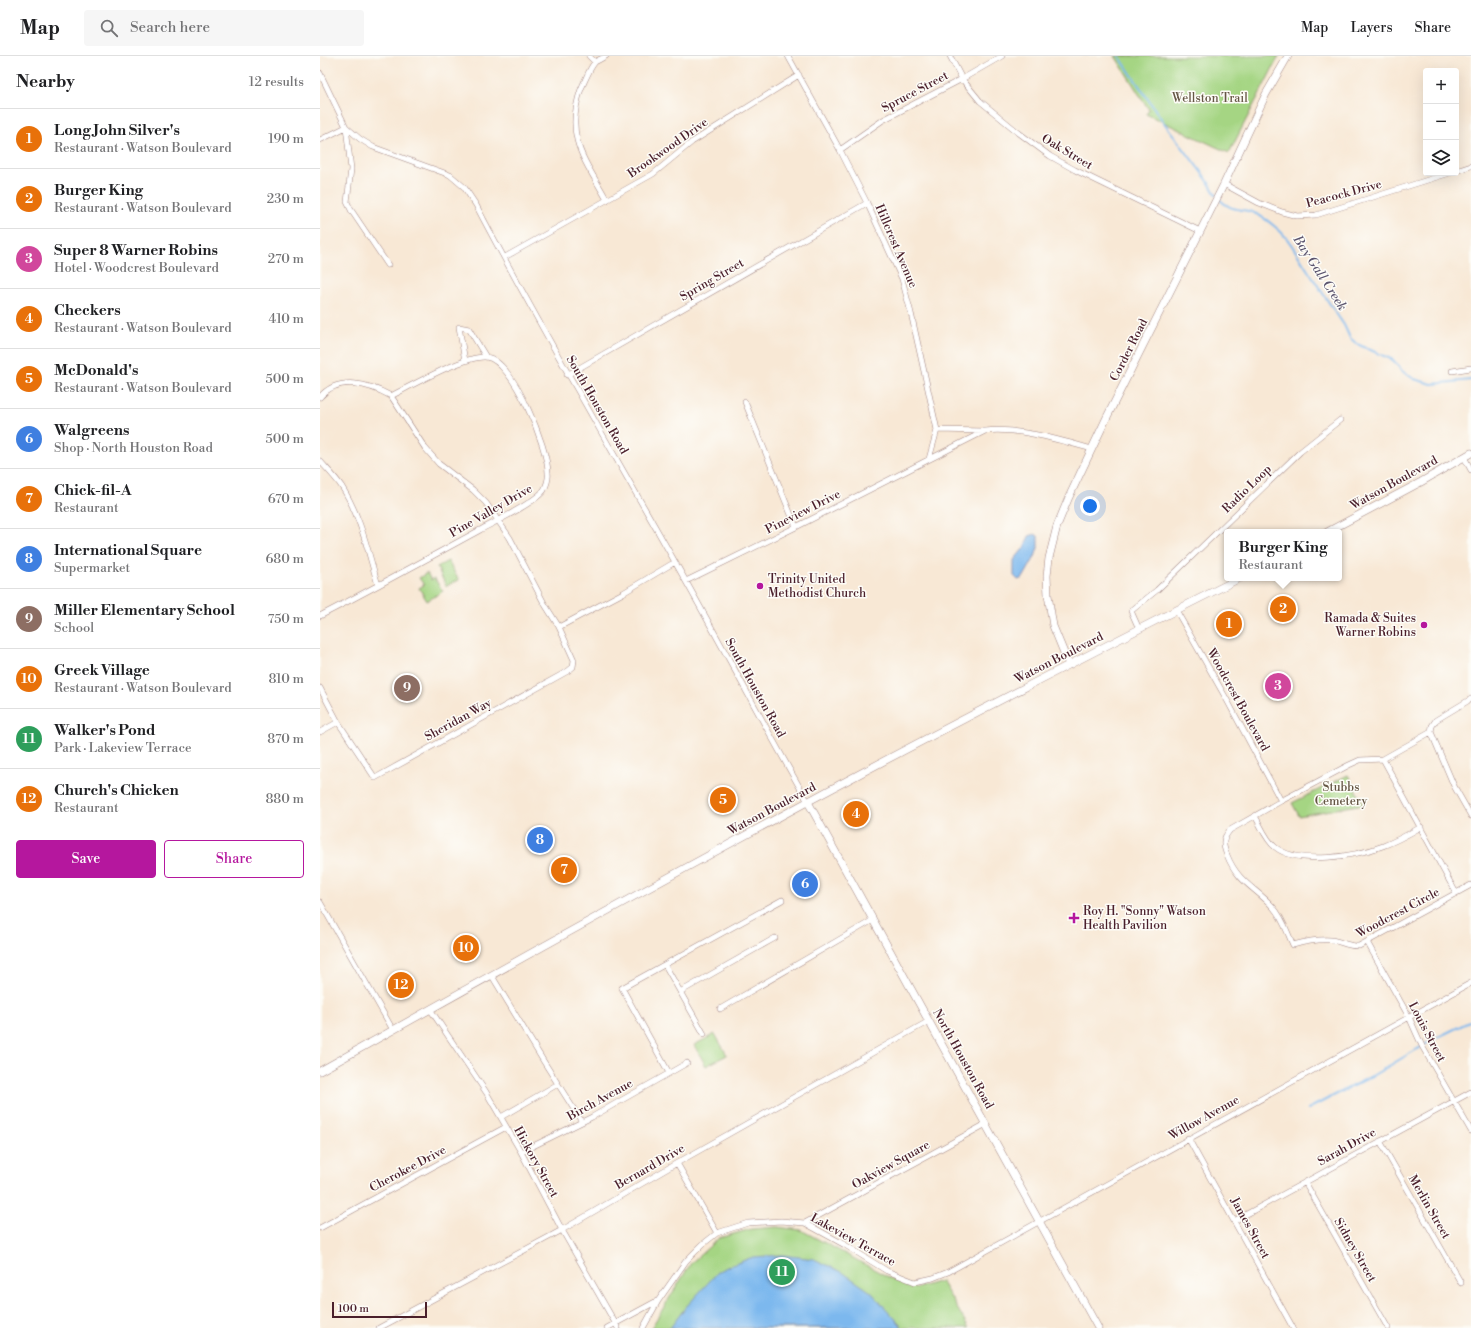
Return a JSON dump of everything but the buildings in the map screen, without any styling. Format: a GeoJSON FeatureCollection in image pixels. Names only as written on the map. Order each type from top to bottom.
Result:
{"type":"FeatureCollection","features":[{"type":"Feature","properties":{"kind":"street"},"geometry":{"type":"LineString","coordinates":[[589,56],[595,62]]}},
{"type":"Feature","properties":{"kind":"street"},"geometry":{"type":"LineString","coordinates":[[606,56],[595,62],[585,79],[578,99],[574,129],[585,165],[607,200]]}},
{"type":"Feature","properties":{"kind":"street","name":"Hillcrest Avenue"},"geometry":{"type":"LineString","coordinates":[[788,56],[840,150],[902,279],[937,430],[929,459]]}},
{"type":"Feature","properties":{"kind":"street","name":"Oak Street"},"geometry":{"type":"LineString","coordinates":[[950,56],[962,79],[980,101],[1050,156],[1075,170],[1200,231]]}},
{"type":"Feature","properties":{"kind":"street","name":"Spruce Street"},"geometry":{"type":"LineString","coordinates":[[840,150],[883,120],[962,79],[1002,56]]}},
{"type":"Feature","properties":{"kind":"street","name":"Corder Road"},"geometry":{"type":"LineString","coordinates":[[1070,666],[1054,626],[1048,586],[1049,558],[1057,526],[1092,449],[1224,184],[1266,94],[1288,56]]}},
{"type":"Feature","properties":{"kind":"street","name":"South Houston Road"},"geometry":{"type":"LineString","coordinates":[[320,73],[346,127],[360,139],[373,147],[450,175],[464,188],[476,205],[567,375],[686,581],[768,733],[808,802]]}},
{"type":"Feature","properties":{"kind":"street","name":"Brookwood Drive"},"geometry":{"type":"LineString","coordinates":[[505,257],[653,174],[692,142],[799,75]]}},
{"type":"Feature","properties":{"kind":"street"},"geometry":{"type":"LineString","coordinates":[[320,140],[346,127],[351,169],[347,202],[388,265]]}},
{"type":"Feature","properties":{"kind":"street"},"geometry":{"type":"LineString","coordinates":[[1459,170],[1471,166]]}},
{"type":"Feature","properties":{"kind":"street","name":"Peacock Drive"},"geometry":{"type":"LineString","coordinates":[[1224,184],[1259,203],[1297,216],[1316,215],[1440,176]]}},
{"type":"Feature","properties":{"kind":"street","name":"Spring Street"},"geometry":{"type":"LineString","coordinates":[[567,375],[866,203]]}},
{"type":"Feature","properties":{"kind":"street"},"geometry":{"type":"LineString","coordinates":[[320,397],[325,391],[338,384],[356,383],[377,388],[391,396],[465,361],[486,357],[469,329],[459,327],[465,361]]}},
{"type":"Feature","properties":{"kind":"street","name":"Pine Valley Drive"},"geometry":{"type":"LineString","coordinates":[[320,616],[498,520],[536,498],[544,490],[548,481],[548,471],[544,447],[521,392],[499,363],[486,357]]}},
{"type":"Feature","properties":{"kind":"street"},"geometry":{"type":"LineString","coordinates":[[1452,372],[1471,368]]}},
{"type":"Feature","properties":{"kind":"street","name":"Sheridan Way"},"geometry":{"type":"LineString","coordinates":[[338,722],[375,778],[573,667],[574,660],[559,627],[544,603],[510,538],[498,520],[486,503],[473,490],[439,464],[425,448],[391,396]]}},
{"type":"Feature","properties":{"kind":"street"},"geometry":{"type":"LineString","coordinates":[[745,402],[796,527]]}},
{"type":"Feature","properties":{"kind":"street","name":"Radio Loop"},"geometry":{"type":"LineString","coordinates":[[1139,629],[1131,611],[1157,590],[1300,452],[1340,420]]}},
{"type":"Feature","properties":{"kind":"street"},"geometry":{"type":"LineString","coordinates":[[937,430],[985,431],[999,429],[1028,434],[1092,449]]}},
{"type":"Feature","properties":{"kind":"street","name":"Pineview Drive"},"geometry":{"type":"LineString","coordinates":[[686,581],[985,431]]}},
{"type":"Feature","properties":{"kind":"street","name":"Watson Boulevard"},"geometry":{"type":"LineString","coordinates":[[1332,529],[1421,482],[1471,453]]}},
{"type":"Feature","properties":{"kind":"street"},"geometry":{"type":"LineString","coordinates":[[1464,457],[1471,470]]}},
{"type":"Feature","properties":{"kind":"street"},"geometry":{"type":"LineString","coordinates":[[320,461],[342,486],[356,514],[378,585]]}},
{"type":"Feature","properties":{"kind":"street"},"geometry":{"type":"LineString","coordinates":[[559,627],[623,593],[675,562]]}},
{"type":"Feature","properties":{"kind":"street","name":"Watson Boulevard"},"geometry":{"type":"LineString","coordinates":[[320,1071],[663,880],[808,802],[1234,581]]}},
{"type":"Feature","properties":{"kind":"street","name":"Woodcrest Boulevard"},"geometry":{"type":"LineString","coordinates":[[1176,610],[1281,800]]}},
{"type":"Feature","properties":{"kind":"street"},"geometry":{"type":"LineString","coordinates":[[320,688],[338,722],[320,732]]}},
{"type":"Feature","properties":{"kind":"street"},"geometry":{"type":"LineString","coordinates":[[1471,699],[1436,720],[1432,726],[1431,732],[1454,786],[1471,816]]}},
{"type":"Feature","properties":{"kind":"street"},"geometry":{"type":"LineString","coordinates":[[1383,758],[1431,732]]}},
{"type":"Feature","properties":{"kind":"street","name":"Woodcrest Circle"},"geometry":{"type":"LineString","coordinates":[[1383,758],[1456,893],[1358,946],[1353,947],[1330,940],[1293,945],[1280,916],[1273,906],[1238,876],[1230,864],[1223,843],[1225,836],[1230,830],[1281,800],[1360,760],[1383,758]]}},
{"type":"Feature","properties":{"kind":"street","name":"North Houston Road"},"geometry":{"type":"LineString","coordinates":[[808,802],[1098,1328]]}},
{"type":"Feature","properties":{"kind":"street"},"geometry":{"type":"LineString","coordinates":[[1255,816],[1274,846],[1283,852],[1308,858],[1369,851],[1398,840],[1421,827]]}},
{"type":"Feature","properties":{"kind":"street"},"geometry":{"type":"LineString","coordinates":[[1456,893],[1471,885]]}},
{"type":"Feature","properties":{"kind":"street"},"geometry":{"type":"LineString","coordinates":[[669,1073],[622,988],[782,900]]}},
{"type":"Feature","properties":{"kind":"street"},"geometry":{"type":"LineString","coordinates":[[320,902],[394,1030]]}},
{"type":"Feature","properties":{"kind":"street"},"geometry":{"type":"LineString","coordinates":[[720,1009],[873,920]]}},
{"type":"Feature","properties":{"kind":"street"},"geometry":{"type":"LineString","coordinates":[[680,992],[775,938]]}},
{"type":"Feature","properties":{"kind":"street","name":"Louis Street"},"geometry":{"type":"LineString","coordinates":[[1367,942],[1422,1046],[1471,1131]]}},
{"type":"Feature","properties":{"kind":"street"},"geometry":{"type":"LineString","coordinates":[[665,965],[704,1034]]}},
{"type":"Feature","properties":{"kind":"street"},"geometry":{"type":"LineString","coordinates":[[492,976],[582,1122]]}},
{"type":"Feature","properties":{"kind":"street","name":"Willow Avenue"},"geometry":{"type":"LineString","coordinates":[[948,1272],[1188,1138],[1471,983]]}},
{"type":"Feature","properties":{"kind":"street","name":"Hickory Street"},"geometry":{"type":"LineString","coordinates":[[430,1009],[501,1117],[616,1326]]}},
{"type":"Feature","properties":{"kind":"street","name":"Bernard Drive"},"geometry":{"type":"LineString","coordinates":[[379,1328],[562,1230],[677,1163],[929,1021]]}},
{"type":"Feature","properties":{"kind":"street","name":"Birch Avenue"},"geometry":{"type":"LineString","coordinates":[[521,1152],[582,1122],[687,1063]]}},
{"type":"Feature","properties":{"kind":"street"},"geometry":{"type":"LineString","coordinates":[[501,1117],[558,1084]]}},
{"type":"Feature","properties":{"kind":"street","name":"Sarah Drive"},"geometry":{"type":"LineString","coordinates":[[1234,1221],[1380,1140],[1471,1092]]}},
{"type":"Feature","properties":{"kind":"street","name":"Oakview Square"},"geometry":{"type":"LineString","coordinates":[[805,1223],[986,1124]]}},
{"type":"Feature","properties":{"kind":"street","name":"Cherokee Drive"},"geometry":{"type":"LineString","coordinates":[[320,1228],[506,1127]]}},
{"type":"Feature","properties":{"kind":"street","name":"James Street"},"geometry":{"type":"LineString","coordinates":[[1188,1138],[1294,1328]]}},
{"type":"Feature","properties":{"kind":"street","name":"Merlin Street"},"geometry":{"type":"LineString","coordinates":[[1380,1140],[1461,1283]]}},
{"type":"Feature","properties":{"kind":"street"},"geometry":{"type":"LineString","coordinates":[[677,1163],[717,1233]]}},
{"type":"Feature","properties":{"kind":"street","name":"Sidney Street"},"geometry":{"type":"LineString","coordinates":[[1305,1182],[1388,1328]]}},
{"type":"Feature","properties":{"kind":"street","name":"Lakeview Terrace"},"geometry":{"type":"LineString","coordinates":[[643,1328],[658,1301],[686,1261],[717,1233],[748,1223],[781,1221],[805,1223],[845,1245],[887,1271],[915,1282],[933,1278],[948,1272]]}},
{"type":"Feature","properties":{"kind":"street","name":"Lakeview Terrace"},"geometry":{"type":"LineString","coordinates":[[616,1326],[658,1301]]}},
{"type":"Feature","properties":{"kind":"street"},"geometry":{"type":"LineString","coordinates":[[608,1328],[616,1326]]}},
{"type":"Feature","properties":{"kind":"green space","name":"Wellston Trail"},"geometry":{"type":"Polygon","coordinates":[[[1115,56],[1279,56],[1229,153],[1146,114],[1149,110],[1115,56]]]}},
{"type":"Feature","properties":{"kind":"green space"},"geometry":{"type":"Polygon","coordinates":[[[448,561],[459,580],[446,586],[437,567],[448,561]]]}},
{"type":"Feature","properties":{"kind":"green space"},"geometry":{"type":"Polygon","coordinates":[[[427,573],[431,580],[434,578],[443,591],[427,601],[419,588],[424,585],[419,578],[427,573]]]}},
{"type":"Feature","properties":{"kind":"green space","name":"Stubbs Cemetery"},"geometry":{"type":"Polygon","coordinates":[[[1348,775],[1363,804],[1299,816],[1292,803],[1348,775]]]}},
{"type":"Feature","properties":{"kind":"green space"},"geometry":{"type":"Polygon","coordinates":[[[715,1034],[727,1055],[706,1066],[694,1045],[715,1034]]]}},
{"type":"Feature","properties":{"kind":"green space"},"geometry":{"type":"Polygon","coordinates":[[[777,1227],[801,1230],[894,1280],[917,1288],[941,1281],[969,1328],[651,1328],[691,1263],[719,1238],[751,1229],[777,1227]]]}},
{"type":"Feature","properties":{"kind":"water"},"geometry":{"type":"Polygon","coordinates":[[[1035,534],[1038,536],[1038,548],[1035,557],[1023,578],[1018,580],[1014,576],[1014,560],[1024,548],[1029,536],[1035,534]]]}},
{"type":"Feature","properties":{"kind":"water"},"geometry":{"type":"Polygon","coordinates":[[[782,1255],[814,1259],[842,1272],[871,1292],[902,1328],[670,1328],[685,1308],[718,1272],[753,1257],[782,1255]]]}},
{"type":"Feature","properties":{"kind":"waterway","name":"Bay Gall Creek"},"geometry":{"type":"LineString","coordinates":[[1119,56],[1162,120],[1208,181],[1216,195]]}},
{"type":"Feature","properties":{"kind":"waterway","name":"Bay Gall Creek"},"geometry":{"type":"LineString","coordinates":[[1219,199],[1227,206],[1252,212],[1263,218],[1283,234],[1344,325],[1350,338],[1357,344],[1393,360],[1402,371],[1414,379],[1432,384],[1471,380]]}},
{"type":"Feature","properties":{"kind":"waterway"},"geometry":{"type":"LineString","coordinates":[[1308,1109],[1372,1076],[1436,1038],[1471,1021]]}},
{"type":"Feature","properties":{"kind":"place","name":"Trinity United Methodist Church"},"geometry":{"type":"Point","coordinates":[760,586]}},
{"type":"Feature","properties":{"kind":"place","name":"Burger King"},"geometry":{"type":"Point","coordinates":[1283,609]}},
{"type":"Feature","properties":{"kind":"place","name":"Long John Silver's"},"geometry":{"type":"Point","coordinates":[1229,624]}},
{"type":"Feature","properties":{"kind":"place","name":"Ramada & Suites Warner Robins"},"geometry":{"type":"Point","coordinates":[1424,625]}},
{"type":"Feature","properties":{"kind":"place","name":"Super 8 Warner Robins"},"geometry":{"type":"Point","coordinates":[1278,686]}},
{"type":"Feature","properties":{"kind":"place","name":"Miller Elementary School"},"geometry":{"type":"Point","coordinates":[407,688]}},
{"type":"Feature","properties":{"kind":"place","name":"McDonald's"},"geometry":{"type":"Point","coordinates":[723,800]}},
{"type":"Feature","properties":{"kind":"place","name":"Checkers"},"geometry":{"type":"Point","coordinates":[856,814]}},
{"type":"Feature","properties":{"kind":"place","name":"International Square"},"geometry":{"type":"Point","coordinates":[540,840]}},
{"type":"Feature","properties":{"kind":"place","name":"Chick-fil-A"},"geometry":{"type":"Point","coordinates":[564,870]}},
{"type":"Feature","properties":{"kind":"place","name":"Walgreens"},"geometry":{"type":"Point","coordinates":[805,884]}},
{"type":"Feature","properties":{"kind":"place","name":"Roy H. \"Sonny\" Watson Health Pavilion"},"geometry":{"type":"Point","coordinates":[1074,918]}},
{"type":"Feature","properties":{"kind":"place","name":"Greek Village"},"geometry":{"type":"Point","coordinates":[466,948]}},
{"type":"Feature","properties":{"kind":"place","name":"Church's Chicken"},"geometry":{"type":"Point","coordinates":[401,985]}},
{"type":"Feature","properties":{"kind":"place","name":"Walker's Pond"},"geometry":{"type":"Point","coordinates":[782,1272]}}]}
